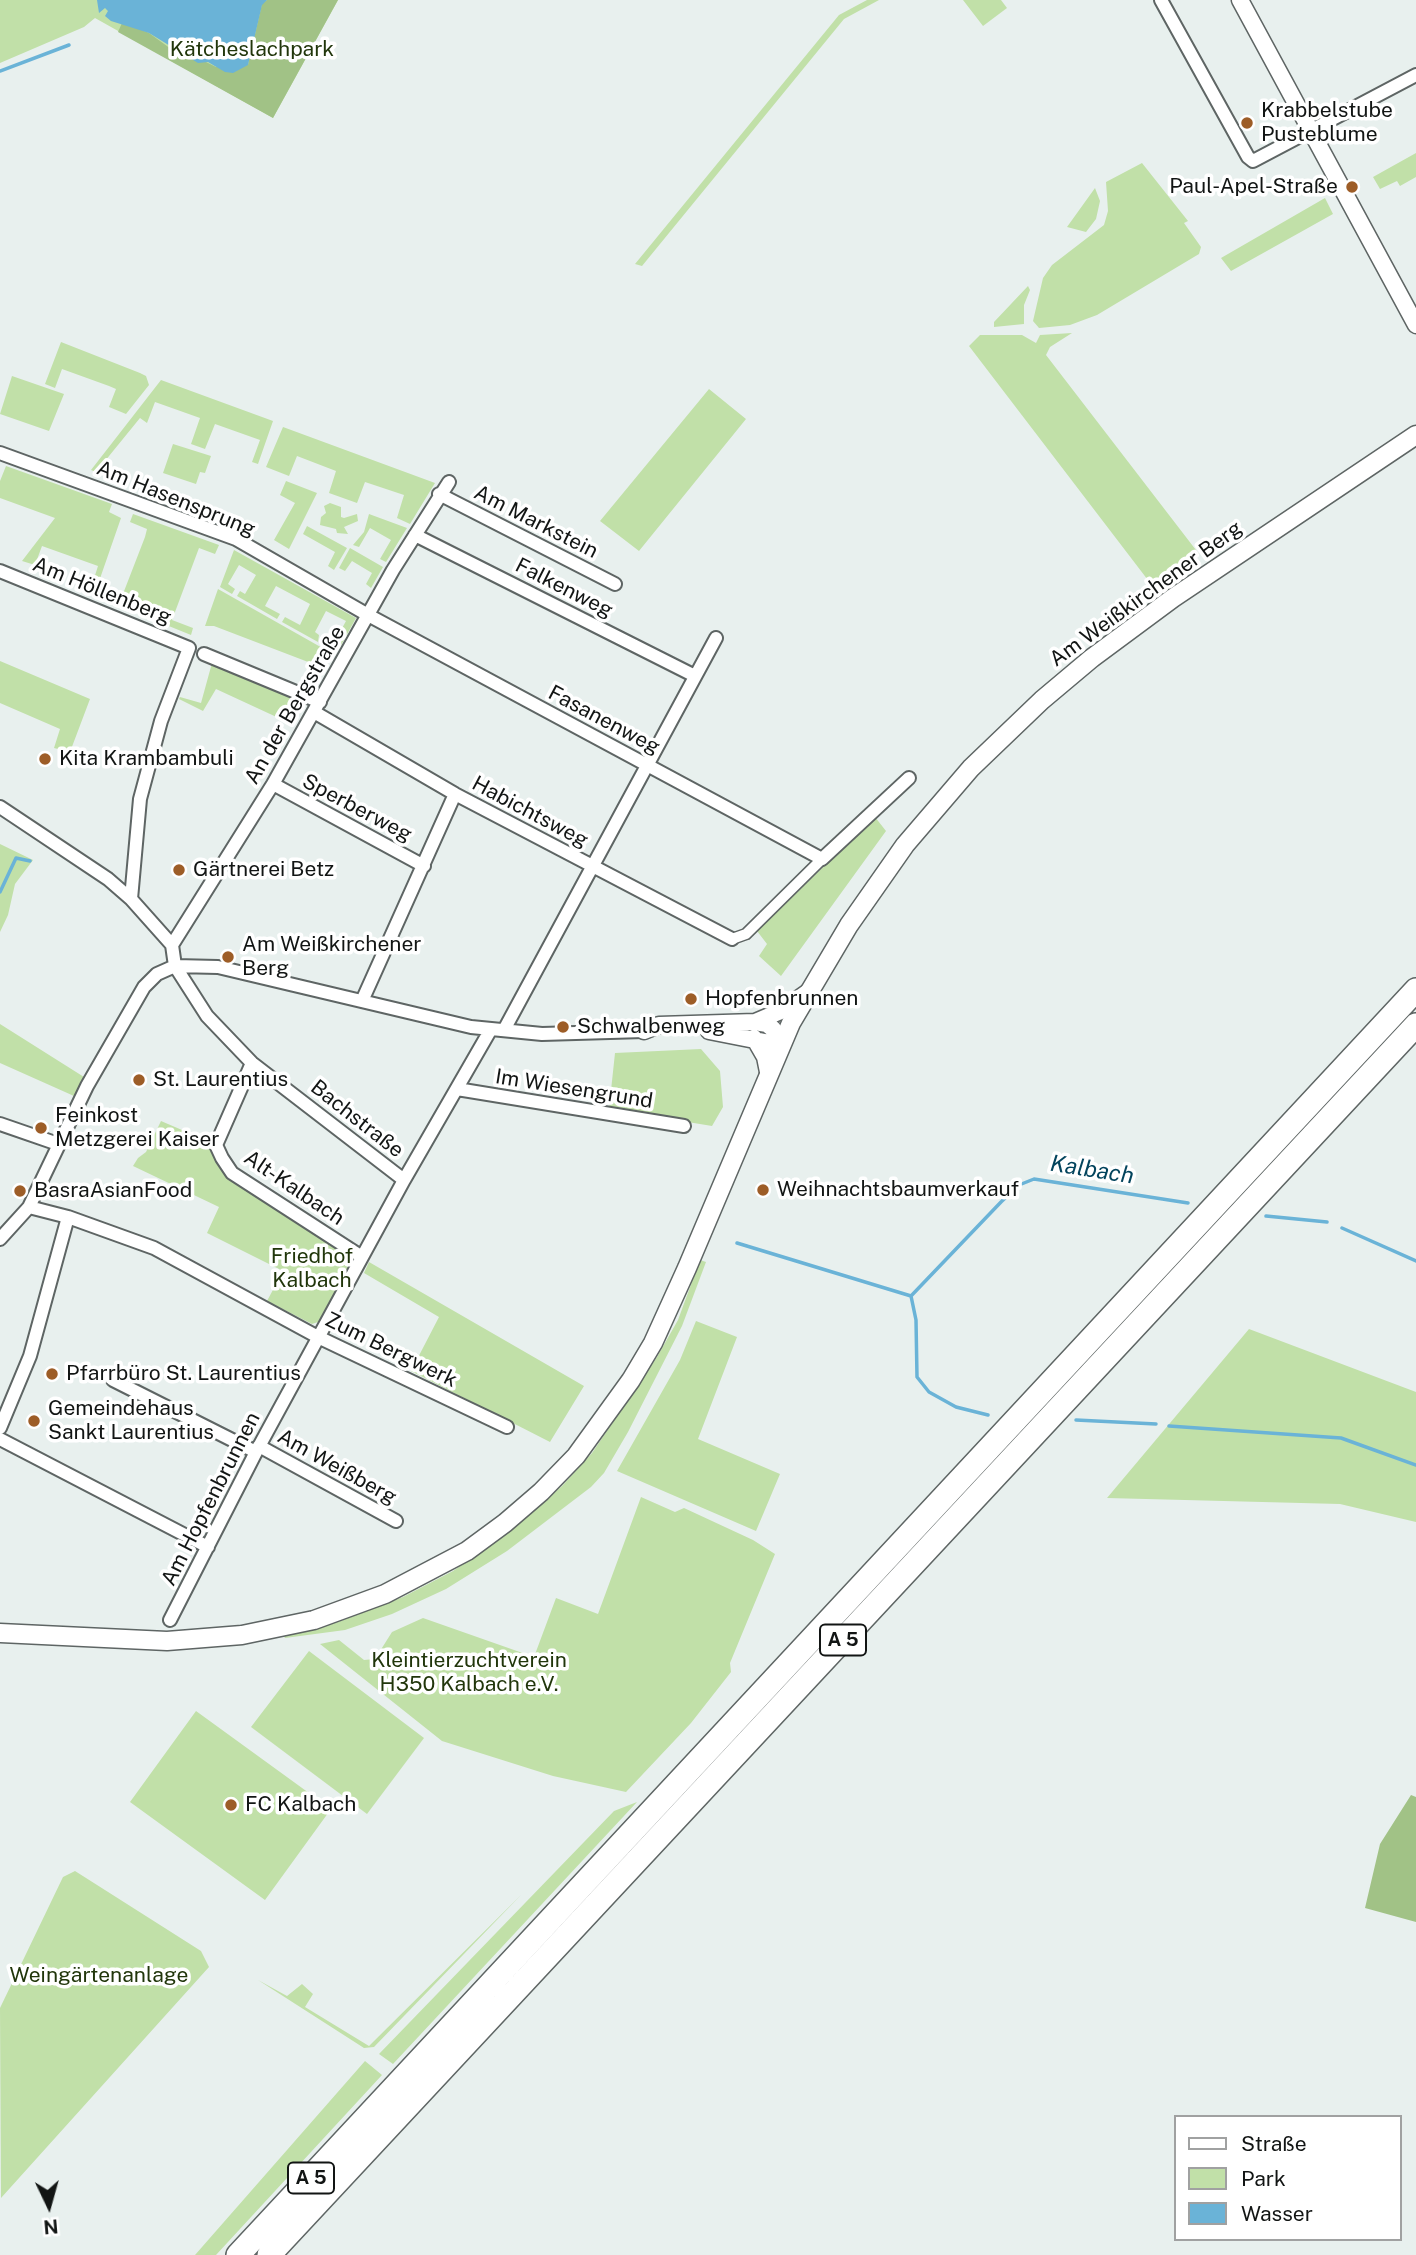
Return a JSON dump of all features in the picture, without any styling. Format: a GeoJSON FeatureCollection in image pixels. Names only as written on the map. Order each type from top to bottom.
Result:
{"type":"FeatureCollection","features":[{"type":"Feature","properties":{"kind":"highway","name":"A 5"},"geometry":{"type":"LineString","coordinates":[[238,2255],[1416,990]]}},
{"type":"Feature","properties":{"kind":"highway","name":"A 5"},"geometry":{"type":"LineString","coordinates":[[269,2255],[1416,1025]]}},
{"type":"Feature","properties":{"kind":"main road","name":"Am Weißkirchener Berg"},"geometry":{"type":"LineString","coordinates":[[780,1045],[808,992],[849,925],[905,845],[971,768],[1042,700],[1109,644],[1416,435]]}},
{"type":"Feature","properties":{"kind":"main road"},"geometry":{"type":"LineString","coordinates":[[0,1633],[136,1641],[242,1635],[314,1620],[385,1594],[467,1550],[541,1492],[607,1417],[653,1343],[780,1045]]}},
{"type":"Feature","properties":{"kind":"street"},"geometry":{"type":"LineString","coordinates":[[1161,0],[1248,157],[1253,161],[1261,160],[1416,75]]}},
{"type":"Feature","properties":{"kind":"street"},"geometry":{"type":"LineString","coordinates":[[1240,0],[1416,325]]}},
{"type":"Feature","properties":{"kind":"street","name":"Am Hasensprung"},"geometry":{"type":"LineString","coordinates":[[0,453],[236,539],[368,615]]}},
{"type":"Feature","properties":{"kind":"street","name":"An der Bergstraße"},"geometry":{"type":"LineString","coordinates":[[172,945],[273,784],[368,615],[439,494],[449,482]]}},
{"type":"Feature","properties":{"kind":"street","name":"Am Markstein"},"geometry":{"type":"LineString","coordinates":[[439,494],[615,584]]}},
{"type":"Feature","properties":{"kind":"street","name":"Falkenweg"},"geometry":{"type":"LineString","coordinates":[[415,535],[695,676]]}},
{"type":"Feature","properties":{"kind":"street","name":"Am Höllenberg"},"geometry":{"type":"LineString","coordinates":[[0,572],[189,648],[161,721],[140,799],[131,899]]}},
{"type":"Feature","properties":{"kind":"street","name":"Fasanenweg"},"geometry":{"type":"LineString","coordinates":[[368,615],[822,859]]}},
{"type":"Feature","properties":{"kind":"street"},"geometry":{"type":"LineString","coordinates":[[498,1030],[593,867],[716,638]]}},
{"type":"Feature","properties":{"kind":"street"},"geometry":{"type":"LineString","coordinates":[[204,654],[317,707]]}},
{"type":"Feature","properties":{"kind":"street","name":"Habichtsweg"},"geometry":{"type":"LineString","coordinates":[[317,707],[455,794],[732,939]]}},
{"type":"Feature","properties":{"kind":"street"},"geometry":{"type":"LineString","coordinates":[[732,939],[746,934],[909,778]]}},
{"type":"Feature","properties":{"kind":"street","name":"Sperberweg"},"geometry":{"type":"LineString","coordinates":[[273,784],[424,866]]}},
{"type":"Feature","properties":{"kind":"street"},"geometry":{"type":"LineString","coordinates":[[362,1001],[455,794]]}},
{"type":"Feature","properties":{"kind":"street"},"geometry":{"type":"LineString","coordinates":[[0,807],[108,879],[131,899],[172,945],[175,966],[157,974],[144,988],[58,1144],[29,1207],[0,1239]]}},
{"type":"Feature","properties":{"kind":"street","name":"Am Weißkirchener Berg"},"geometry":{"type":"LineString","coordinates":[[175,966],[218,967],[420,1017],[498,1030],[563,1034],[719,1031],[780,1045]]}},
{"type":"Feature","properties":{"kind":"street","name":"Bachstraße"},"geometry":{"type":"LineString","coordinates":[[175,966],[207,1016],[252,1063],[404,1180]]}},
{"type":"Feature","properties":{"kind":"street","name":"Am Weißkirchener Berg"},"geometry":{"type":"LineString","coordinates":[[644,1031],[659,1025],[755,1022],[781,1011],[808,992]]}},
{"type":"Feature","properties":{"kind":"street"},"geometry":{"type":"LineString","coordinates":[[755,1022],[766,1024],[773,1029],[780,1045]]}},
{"type":"Feature","properties":{"kind":"street","name":"Am Hopfenbrunnen"},"geometry":{"type":"LineString","coordinates":[[170,1620],[257,1449],[404,1180],[457,1089],[498,1030]]}},
{"type":"Feature","properties":{"kind":"street"},"geometry":{"type":"LineString","coordinates":[[754,1038],[765,1057],[768,1072]]}},
{"type":"Feature","properties":{"kind":"street","name":"Alt-Kalbach"},"geometry":{"type":"LineString","coordinates":[[252,1063],[216,1145],[222,1158],[232,1173],[362,1257]]}},
{"type":"Feature","properties":{"kind":"street","name":"Im Wiesengrund"},"geometry":{"type":"LineString","coordinates":[[457,1089],[684,1126]]}},
{"type":"Feature","properties":{"kind":"street"},"geometry":{"type":"LineString","coordinates":[[0,1124],[58,1144]]}},
{"type":"Feature","properties":{"kind":"street","name":"Zum Bergwerk"},"geometry":{"type":"LineString","coordinates":[[29,1207],[68,1217],[154,1248],[318,1337],[508,1427]]}},
{"type":"Feature","properties":{"kind":"street"},"geometry":{"type":"LineString","coordinates":[[1,1421],[30,1356],[68,1217]]}},
{"type":"Feature","properties":{"kind":"street","name":"Am Weißberg"},"geometry":{"type":"LineString","coordinates":[[113,1380],[257,1449],[396,1521]]}},
{"type":"Feature","properties":{"kind":"street"},"geometry":{"type":"LineString","coordinates":[[0,1439],[208,1547]]}},
{"type":"Feature","properties":{"kind":"green space","name":"Kätcheslachpark"},"geometry":{"type":"Polygon","coordinates":[[[0,0],[338,0],[273,118],[95,18],[84,27],[0,63],[0,0]]]}},
{"type":"Feature","properties":{"kind":"green space"},"geometry":{"type":"Polygon","coordinates":[[[267,0],[338,0],[273,118],[118,32],[122,23],[132,26],[149,33],[171,49],[182,50],[216,67],[248,65],[262,4],[267,0]]]}},
{"type":"Feature","properties":{"kind":"green space"},"geometry":{"type":"Polygon","coordinates":[[[867,0],[879,0],[844,19],[642,266],[635,264],[839,15],[867,0]]]}},
{"type":"Feature","properties":{"kind":"green space"},"geometry":{"type":"Polygon","coordinates":[[[963,0],[1001,0],[1007,8],[983,26],[963,0]]]}},
{"type":"Feature","properties":{"kind":"green space"},"geometry":{"type":"Polygon","coordinates":[[[1416,153],[1416,177],[1400,186],[1397,181],[1380,189],[1373,177],[1416,153]]]}},
{"type":"Feature","properties":{"kind":"green space"},"geometry":{"type":"Polygon","coordinates":[[[1142,163],[1188,221],[1184,223],[1201,247],[1199,254],[1097,315],[1070,325],[1039,328],[1033,321],[1043,278],[1052,265],[1104,225],[1108,211],[1106,182],[1142,163]]]}},
{"type":"Feature","properties":{"kind":"green space"},"geometry":{"type":"Polygon","coordinates":[[[1095,188],[1100,201],[1096,219],[1086,232],[1067,227],[1095,188]]]}},
{"type":"Feature","properties":{"kind":"green space"},"geometry":{"type":"Polygon","coordinates":[[[1325,198],[1333,214],[1231,271],[1221,258],[1325,198]]]}},
{"type":"Feature","properties":{"kind":"green space"},"geometry":{"type":"Polygon","coordinates":[[[1028,286],[1030,290],[1024,305],[1024,324],[994,327],[994,322],[1028,286]]]}},
{"type":"Feature","properties":{"kind":"green space"},"geometry":{"type":"Polygon","coordinates":[[[1072,333],[1050,347],[1046,355],[1199,554],[1154,588],[969,346],[980,335],[1022,335],[1036,343],[1040,335],[1072,333]]]}},
{"type":"Feature","properties":{"kind":"green space"},"geometry":{"type":"Polygon","coordinates":[[[61,342],[140,373],[146,376],[149,385],[126,414],[109,407],[116,389],[109,386],[62,369],[55,388],[45,384],[61,342]]]}},
{"type":"Feature","properties":{"kind":"green space"},"geometry":{"type":"Polygon","coordinates":[[[12,376],[64,394],[49,431],[0,414],[12,376]]]}},
{"type":"Feature","properties":{"kind":"green space"},"geometry":{"type":"Polygon","coordinates":[[[161,380],[273,421],[258,464],[252,462],[260,440],[215,424],[205,449],[191,444],[200,418],[155,402],[147,423],[140,418],[96,472],[91,470],[161,380]]]}},
{"type":"Feature","properties":{"kind":"green space"},"geometry":{"type":"Polygon","coordinates":[[[709,389],[746,419],[639,551],[600,521],[709,389]]]}},
{"type":"Feature","properties":{"kind":"green space"},"geometry":{"type":"Polygon","coordinates":[[[283,427],[435,483],[410,524],[397,518],[404,495],[365,482],[357,503],[329,493],[336,471],[297,456],[289,476],[266,467],[283,427]]]}},
{"type":"Feature","properties":{"kind":"green space"},"geometry":{"type":"Polygon","coordinates":[[[173,444],[211,456],[205,473],[200,472],[196,484],[163,473],[173,444]]]}},
{"type":"Feature","properties":{"kind":"green space"},"geometry":{"type":"Polygon","coordinates":[[[6,466],[112,504],[109,512],[121,518],[96,590],[91,588],[98,566],[42,546],[35,565],[22,561],[55,518],[0,498],[0,481],[6,466]]]}},
{"type":"Feature","properties":{"kind":"green space"},"geometry":{"type":"Polygon","coordinates":[[[286,481],[317,493],[289,549],[274,540],[295,503],[280,495],[286,481]]]}},
{"type":"Feature","properties":{"kind":"green space"},"geometry":{"type":"Polygon","coordinates":[[[330,503],[341,507],[341,517],[357,514],[358,521],[344,527],[348,534],[337,533],[336,529],[320,525],[321,517],[326,513],[324,506],[330,503]]]}},
{"type":"Feature","properties":{"kind":"green space"},"geometry":{"type":"Polygon","coordinates":[[[133,514],[219,545],[215,554],[199,548],[172,620],[193,628],[191,635],[102,599],[104,593],[121,599],[145,537],[147,529],[130,522],[133,514]]]}},
{"type":"Feature","properties":{"kind":"green space"},"geometry":{"type":"Polygon","coordinates":[[[369,514],[407,528],[386,562],[380,559],[391,540],[370,528],[359,547],[353,545],[364,532],[369,514]]]}},
{"type":"Feature","properties":{"kind":"green space"},"geometry":{"type":"Polygon","coordinates":[[[307,526],[347,548],[334,570],[328,566],[335,552],[303,534],[307,526]]]}},
{"type":"Feature","properties":{"kind":"green space"},"geometry":{"type":"Polygon","coordinates":[[[350,548],[383,567],[371,588],[366,584],[372,573],[352,561],[345,571],[339,568],[350,548]]]}},
{"type":"Feature","properties":{"kind":"green space"},"geometry":{"type":"Polygon","coordinates":[[[234,550],[356,618],[339,649],[334,643],[346,621],[326,611],[315,632],[319,635],[318,642],[282,622],[285,617],[300,625],[310,604],[276,586],[265,606],[280,614],[277,619],[237,596],[240,591],[245,594],[256,575],[239,565],[228,584],[235,589],[232,594],[220,587],[234,550]]]}},
{"type":"Feature","properties":{"kind":"green space"},"geometry":{"type":"Polygon","coordinates":[[[218,589],[333,654],[316,686],[309,684],[316,665],[214,626],[205,626],[218,589]]]}},
{"type":"Feature","properties":{"kind":"green space"},"geometry":{"type":"Polygon","coordinates":[[[0,661],[90,699],[70,752],[54,748],[60,729],[0,703],[0,661]]]}},
{"type":"Feature","properties":{"kind":"green space"},"geometry":{"type":"Polygon","coordinates":[[[212,663],[294,696],[283,720],[216,689],[203,711],[179,699],[180,697],[201,703],[212,663]]]}},
{"type":"Feature","properties":{"kind":"green space"},"geometry":{"type":"Polygon","coordinates":[[[875,817],[886,831],[781,976],[759,956],[767,944],[757,931],[875,817]]]}},
{"type":"Feature","properties":{"kind":"green space"},"geometry":{"type":"Polygon","coordinates":[[[0,844],[33,860],[15,884],[8,915],[0,932],[0,844]]]}},
{"type":"Feature","properties":{"kind":"green space"},"geometry":{"type":"Polygon","coordinates":[[[0,1024],[84,1077],[74,1096],[0,1063],[0,1024]]]}},
{"type":"Feature","properties":{"kind":"green space"},"geometry":{"type":"Polygon","coordinates":[[[701,1049],[720,1071],[723,1107],[712,1126],[609,1109],[615,1053],[701,1049]]]}},
{"type":"Feature","properties":{"kind":"green space","name":"Friedhof Kalbach"},"geometry":{"type":"Polygon","coordinates":[[[161,1121],[210,1142],[229,1176],[346,1255],[348,1269],[318,1322],[312,1324],[267,1301],[283,1271],[207,1233],[219,1207],[133,1166],[146,1152],[161,1121]]]}},
{"type":"Feature","properties":{"kind":"green space"},"geometry":{"type":"Polygon","coordinates":[[[700,1260],[706,1262],[682,1326],[628,1432],[604,1473],[591,1487],[507,1551],[446,1589],[392,1614],[345,1630],[285,1638],[283,1635],[338,1622],[403,1597],[453,1571],[509,1532],[562,1486],[592,1453],[657,1357],[678,1320],[700,1260]]]}},
{"type":"Feature","properties":{"kind":"green space","name":"Friedhof Kalbach"},"geometry":{"type":"Polygon","coordinates":[[[369,1262],[584,1386],[550,1442],[411,1371],[439,1317],[364,1273],[369,1262]]]}},
{"type":"Feature","properties":{"kind":"green space"},"geometry":{"type":"Polygon","coordinates":[[[696,1321],[737,1337],[698,1439],[780,1474],[756,1531],[617,1471],[680,1360],[696,1321]]]}},
{"type":"Feature","properties":{"kind":"green space"},"geometry":{"type":"Polygon","coordinates":[[[1249,1329],[1416,1392],[1416,1522],[1340,1504],[1107,1498],[1249,1329]]]}},
{"type":"Feature","properties":{"kind":"green space","name":"Kleintierzuchtverein H350 Kalbach e.V."},"geometry":{"type":"Polygon","coordinates":[[[641,1497],[675,1512],[684,1508],[753,1540],[775,1554],[730,1663],[731,1672],[691,1723],[626,1792],[553,1776],[442,1741],[320,1644],[339,1640],[364,1660],[375,1659],[392,1632],[423,1618],[534,1657],[556,1598],[598,1614],[641,1497]]]}},
{"type":"Feature","properties":{"kind":"green space","name":"FC Kalbach"},"geometry":{"type":"Polygon","coordinates":[[[309,1651],[424,1738],[367,1814],[251,1727],[309,1651]]]}},
{"type":"Feature","properties":{"kind":"green space","name":"FC Kalbach"},"geometry":{"type":"Polygon","coordinates":[[[196,1711],[331,1809],[265,1900],[130,1802],[196,1711]]]}},
{"type":"Feature","properties":{"kind":"green space"},"geometry":{"type":"Polygon","coordinates":[[[1411,1795],[1416,1797],[1416,1922],[1365,1908],[1380,1844],[1411,1795]]]}},
{"type":"Feature","properties":{"kind":"green space"},"geometry":{"type":"Polygon","coordinates":[[[637,1802],[393,2064],[379,2054],[614,1811],[637,1802]]]}},
{"type":"Feature","properties":{"kind":"green space","name":"Weingärtenanlage"},"geometry":{"type":"Polygon","coordinates":[[[75,1871],[201,1951],[209,1967],[1,2198],[0,2008],[63,1877],[75,1871]]]}},
{"type":"Feature","properties":{"kind":"green space"},"geometry":{"type":"Polygon","coordinates":[[[521,1895],[374,2047],[364,2048],[258,1980],[287,1996],[302,1984],[313,1994],[305,2007],[369,2046],[521,1895]]]}},
{"type":"Feature","properties":{"kind":"green space"},"geometry":{"type":"Polygon","coordinates":[[[365,2061],[382,2075],[216,2255],[195,2255],[365,2061]]]}},
{"type":"Feature","properties":{"kind":"water"},"geometry":{"type":"Polygon","coordinates":[[[97,0],[267,0],[262,5],[248,65],[233,73],[225,72],[208,62],[198,63],[149,33],[111,21],[105,16],[108,11],[105,8],[99,13],[97,0]]]}},
{"type":"Feature","properties":{"kind":"waterway"},"geometry":{"type":"LineString","coordinates":[[0,71],[69,45]]}},
{"type":"Feature","properties":{"kind":"waterway","name":"Kalbach"},"geometry":{"type":"LineString","coordinates":[[0,892],[16,858],[30,861]]}},
{"type":"Feature","properties":{"kind":"waterway","name":"Kalbach"},"geometry":{"type":"LineString","coordinates":[[737,1243],[911,1296],[1001,1202],[1019,1185],[1034,1179],[1188,1203]]}},
{"type":"Feature","properties":{"kind":"waterway","name":"Kalbach"},"geometry":{"type":"LineString","coordinates":[[1266,1216],[1327,1222]]}},
{"type":"Feature","properties":{"kind":"waterway","name":"Kalbach"},"geometry":{"type":"LineString","coordinates":[[1342,1228],[1416,1261]]}},
{"type":"Feature","properties":{"kind":"waterway","name":"Kalbach"},"geometry":{"type":"LineString","coordinates":[[911,1296],[916,1320],[917,1377],[929,1392],[956,1407],[988,1415]]}},
{"type":"Feature","properties":{"kind":"waterway","name":"Kalbach"},"geometry":{"type":"LineString","coordinates":[[1076,1420],[1156,1424]]}},
{"type":"Feature","properties":{"kind":"waterway","name":"Kalbach"},"geometry":{"type":"LineString","coordinates":[[1169,1426],[1341,1438],[1416,1465]]}},
{"type":"Feature","properties":{"kind":"place","name":"Krabbelstube Pusteblume"},"geometry":{"type":"Point","coordinates":[1247,123]}},
{"type":"Feature","properties":{"kind":"place","name":"Paul-Apel-Straße"},"geometry":{"type":"Point","coordinates":[1352,187]}},
{"type":"Feature","properties":{"kind":"place","name":"Kita Krambambuli"},"geometry":{"type":"Point","coordinates":[45,759]}},
{"type":"Feature","properties":{"kind":"place","name":"Gärtnerei Betz"},"geometry":{"type":"Point","coordinates":[179,870]}},
{"type":"Feature","properties":{"kind":"place","name":"Am Weißkirchener Berg"},"geometry":{"type":"Point","coordinates":[228,957]}},
{"type":"Feature","properties":{"kind":"place","name":"Hopfenbrunnen"},"geometry":{"type":"Point","coordinates":[691,999]}},
{"type":"Feature","properties":{"kind":"place","name":"Schwalbenweg"},"geometry":{"type":"Point","coordinates":[563,1027]}},
{"type":"Feature","properties":{"kind":"place","name":"St. Laurentius"},"geometry":{"type":"Point","coordinates":[139,1080]}},
{"type":"Feature","properties":{"kind":"place","name":"Feinkost Metzgerei Kaiser"},"geometry":{"type":"Point","coordinates":[41,1128]}},
{"type":"Feature","properties":{"kind":"place","name":"Weihnachtsbaumverkauf"},"geometry":{"type":"Point","coordinates":[763,1190]}},
{"type":"Feature","properties":{"kind":"place","name":"BasraAsianFood"},"geometry":{"type":"Point","coordinates":[20,1191]}},
{"type":"Feature","properties":{"kind":"place","name":"Pfarrbüro St. Laurentius"},"geometry":{"type":"Point","coordinates":[52,1374]}},
{"type":"Feature","properties":{"kind":"place","name":"Gemeindehaus Sankt Laurentius"},"geometry":{"type":"Point","coordinates":[34,1421]}},
{"type":"Feature","properties":{"kind":"place","name":"FC Kalbach"},"geometry":{"type":"Point","coordinates":[231,1805]}}]}
